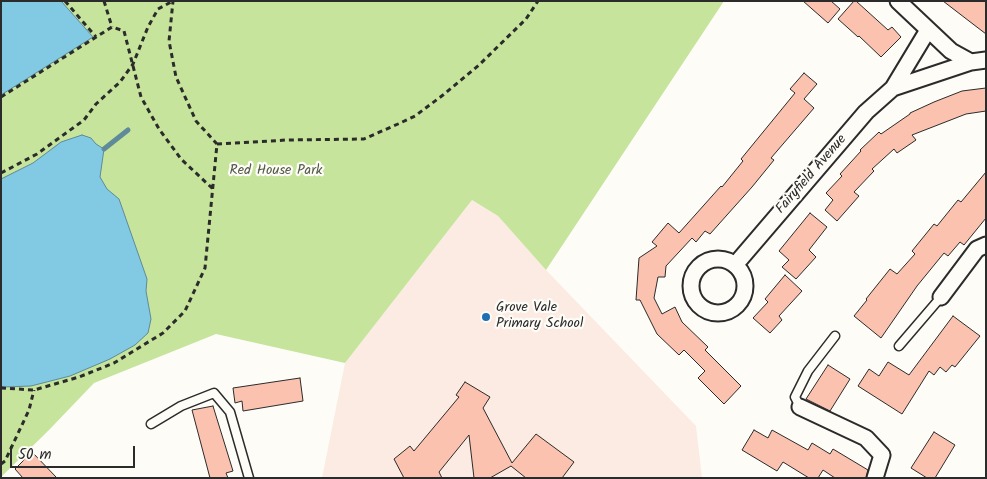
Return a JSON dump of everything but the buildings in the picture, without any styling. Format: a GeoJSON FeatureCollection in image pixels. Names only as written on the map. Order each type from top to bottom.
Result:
{"type":"FeatureCollection","features":[{"type":"Feature","properties":{"kind":"street","name":"Fairyfield Avenue"},"geometry":{"type":"LineString","coordinates":[[898,1],[951,51],[978,61]]}},
{"type":"Feature","properties":{"kind":"street","name":"Fairyfield Avenue"},"geometry":{"type":"LineString","coordinates":[[735,264],[866,112],[893,88],[928,30]]}},
{"type":"Feature","properties":{"kind":"street","name":"Fairyfield Avenue"},"geometry":{"type":"LineString","coordinates":[[893,88],[978,61]]}},
{"type":"Feature","properties":{"kind":"street"},"geometry":{"type":"LineString","coordinates":[[940,297],[977,249],[986,245]]}},
{"type":"Feature","properties":{"kind":"street"},"geometry":{"type":"LineString","coordinates":[[800,407],[866,438],[882,455],[875,478]]}},
{"type":"Feature","properties":{"kind":"lane"},"geometry":{"type":"LineString","coordinates":[[900,346],[940,297]]}},
{"type":"Feature","properties":{"kind":"lane"},"geometry":{"type":"LineString","coordinates":[[800,407],[795,397],[808,371],[835,336]]}},
{"type":"Feature","properties":{"kind":"lane"},"geometry":{"type":"LineString","coordinates":[[151,424],[181,406],[214,393],[230,412],[249,478]]}},
{"type":"Feature","properties":{"kind":"path"},"geometry":{"type":"LineString","coordinates":[[65,1],[96,37]]}},
{"type":"Feature","properties":{"kind":"path"},"geometry":{"type":"LineString","coordinates":[[104,1],[112,27]]}},
{"type":"Feature","properties":{"kind":"path"},"geometry":{"type":"LineString","coordinates":[[1,173],[37,154],[84,120],[96,104],[120,82],[133,64],[148,27],[158,9],[173,1]]}},
{"type":"Feature","properties":{"kind":"path"},"geometry":{"type":"LineString","coordinates":[[1,388],[34,390],[79,378],[114,363],[163,333],[185,310],[205,268],[217,144],[196,122],[176,77],[169,41],[173,1]]}},
{"type":"Feature","properties":{"kind":"path"},"geometry":{"type":"LineString","coordinates":[[217,144],[287,140],[364,139],[398,124],[415,116],[479,65],[526,19],[538,1]]}},
{"type":"Feature","properties":{"kind":"path"},"geometry":{"type":"LineString","coordinates":[[1,97],[112,27]]}},
{"type":"Feature","properties":{"kind":"path"},"geometry":{"type":"LineString","coordinates":[[112,27],[124,31],[141,97],[159,129],[181,159],[213,189]]}},
{"type":"Feature","properties":{"kind":"path"},"geometry":{"type":"LineString","coordinates":[[1,464],[5,461],[29,410],[34,390]]}},
{"type":"Feature","properties":{"kind":"shaded area","name":"Grove Vale Primary School"},"geometry":{"type":"Polygon","coordinates":[[[472,200],[498,216],[546,270],[696,426],[702,478],[322,478],[345,363],[472,200]]]}},
{"type":"Feature","properties":{"kind":"green space","name":"Red House Park"},"geometry":{"type":"Polygon","coordinates":[[[1,1],[724,1],[546,270],[498,216],[472,200],[345,363],[216,334],[94,383],[2,476],[1,1]]]}},
{"type":"Feature","properties":{"kind":"water"},"geometry":{"type":"Polygon","coordinates":[[[1,1],[61,1],[93,37],[1,95],[1,1]]]}},
{"type":"Feature","properties":{"kind":"water"},"geometry":{"type":"Polygon","coordinates":[[[82,135],[91,138],[104,149],[100,177],[107,189],[119,199],[147,279],[146,291],[151,319],[148,333],[135,345],[110,359],[70,376],[31,386],[4,387],[1,386],[1,179],[33,163],[61,142],[82,135]]]}},
{"type":"Feature","properties":{"kind":"waterway"},"geometry":{"type":"LineString","coordinates":[[104,149],[128,130]]}},
{"type":"Feature","properties":{"kind":"place","name":"Grove Vale Primary School"},"geometry":{"type":"Point","coordinates":[486,317]}}]}
